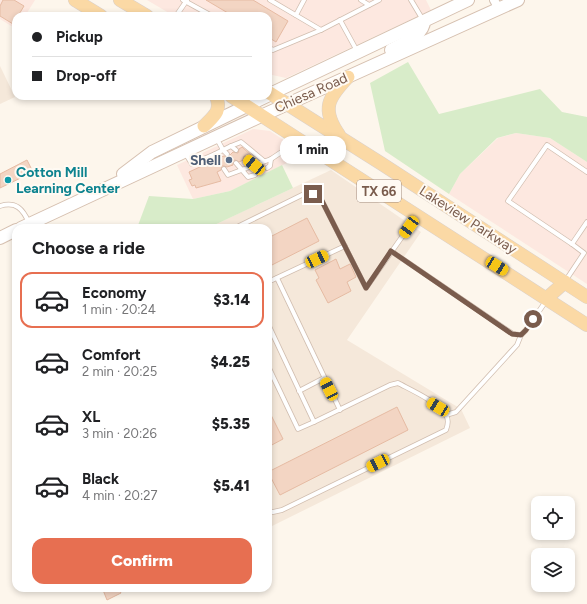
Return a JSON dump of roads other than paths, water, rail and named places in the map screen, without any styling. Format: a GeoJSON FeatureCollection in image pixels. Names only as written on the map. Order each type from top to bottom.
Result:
{"type":"FeatureCollection","features":[{"type":"Feature","properties":{"kind":"main road"},"geometry":{"type":"LineString","coordinates":[[75,0],[94,12]]}},
{"type":"Feature","properties":{"kind":"main road"},"geometry":{"type":"LineString","coordinates":[[120,0],[140,12]]}},
{"type":"Feature","properties":{"kind":"main road","name":"Chiesa Road"},"geometry":{"type":"LineString","coordinates":[[272,93],[468,0]]}},
{"type":"Feature","properties":{"kind":"main road","name":"Chiesa Road"},"geometry":{"type":"LineString","coordinates":[[29,224],[216,136],[373,66],[496,5],[518,0]]}},
{"type":"Feature","properties":{"kind":"main road"},"geometry":{"type":"LineString","coordinates":[[373,66],[391,50],[411,39],[418,33],[422,29],[424,21]]}},
{"type":"Feature","properties":{"kind":"main road"},"geometry":{"type":"LineString","coordinates":[[341,138],[332,125],[328,112],[330,101],[334,92],[348,77]]}},
{"type":"Feature","properties":{"kind":"main road","name":"Lakeview Parkway"},"geometry":{"type":"LineString","coordinates":[[272,96],[341,138],[587,297]]}},
{"type":"Feature","properties":{"kind":"main road"},"geometry":{"type":"LineString","coordinates":[[204,126],[218,110],[219,105],[217,100]]}},
{"type":"Feature","properties":{"kind":"main road","name":"Lakeview Parkway"},"geometry":{"type":"LineString","coordinates":[[237,100],[587,325]]}},
{"type":"Feature","properties":{"kind":"main road","name":"Chiesa Road"},"geometry":{"type":"LineString","coordinates":[[105,188],[152,152],[258,100]]}},
{"type":"Feature","properties":{"kind":"main road"},"geometry":{"type":"LineString","coordinates":[[0,238],[12,232]]}},
{"type":"Feature","properties":{"kind":"main road"},"geometry":{"type":"LineString","coordinates":[[547,298],[565,282]]}},
{"type":"Feature","properties":{"kind":"lane"},"geometry":{"type":"LineString","coordinates":[[270,0],[321,30]]}},
{"type":"Feature","properties":{"kind":"lane"},"geometry":{"type":"LineString","coordinates":[[296,15],[304,0]]}},
{"type":"Feature","properties":{"kind":"lane"},"geometry":{"type":"LineString","coordinates":[[361,0],[369,5]]}},
{"type":"Feature","properties":{"kind":"lane"},"geometry":{"type":"LineString","coordinates":[[272,49],[321,30],[379,0]]}},
{"type":"Feature","properties":{"kind":"lane"},"geometry":{"type":"LineString","coordinates":[[411,0],[424,21]]}},
{"type":"Feature","properties":{"kind":"lane"},"geometry":{"type":"LineString","coordinates":[[179,12],[186,1],[205,12]]}},
{"type":"Feature","properties":{"kind":"lane"},"geometry":{"type":"LineString","coordinates":[[340,20],[358,52]]}},
{"type":"Feature","properties":{"kind":"lane"},"geometry":{"type":"LineString","coordinates":[[216,136],[223,150],[227,154]]}},
{"type":"Feature","properties":{"kind":"lane"},"geometry":{"type":"LineString","coordinates":[[224,169],[228,174],[264,162],[300,140]]}},
{"type":"Feature","properties":{"kind":"lane"},"geometry":{"type":"LineString","coordinates":[[184,151],[192,164],[241,142],[264,162]]}},
{"type":"Feature","properties":{"kind":"lane"},"geometry":{"type":"LineString","coordinates":[[565,282],[585,254],[508,201],[547,145],[587,172]]}},
{"type":"Feature","properties":{"kind":"lane"},"geometry":{"type":"LineString","coordinates":[[230,146],[236,150]]}},
{"type":"Feature","properties":{"kind":"lane"},"geometry":{"type":"LineString","coordinates":[[215,154],[218,159]]}},
{"type":"Feature","properties":{"kind":"lane"},"geometry":{"type":"LineString","coordinates":[[246,159],[254,165]]}},
{"type":"Feature","properties":{"kind":"lane"},"geometry":{"type":"LineString","coordinates":[[267,168],[270,166],[271,159]]}},
{"type":"Feature","properties":{"kind":"lane"},"geometry":{"type":"LineString","coordinates":[[236,163],[248,177],[255,175]]}},
{"type":"Feature","properties":{"kind":"lane"},"geometry":{"type":"LineString","coordinates":[[243,224],[304,194],[313,194],[322,201],[366,288],[417,215]]}},
{"type":"Feature","properties":{"kind":"lane"},"geometry":{"type":"LineString","coordinates":[[0,206],[8,204],[21,208],[25,224]]}},
{"type":"Feature","properties":{"kind":"lane"},"geometry":{"type":"LineString","coordinates":[[572,244],[587,222]]}},
{"type":"Feature","properties":{"kind":"lane"},"geometry":{"type":"LineString","coordinates":[[272,280],[344,246]]}},
{"type":"Feature","properties":{"kind":"lane"},"geometry":{"type":"LineString","coordinates":[[391,251],[512,334],[521,335]]}},
{"type":"Feature","properties":{"kind":"lane"},"geometry":{"type":"LineString","coordinates":[[277,278],[340,410]]}},
{"type":"Feature","properties":{"kind":"lane"},"geometry":{"type":"LineString","coordinates":[[446,415],[456,412],[517,345],[521,335],[526,330],[547,298]]}},
{"type":"Feature","properties":{"kind":"lane"},"geometry":{"type":"LineString","coordinates":[[272,333],[314,422]]}},
{"type":"Feature","properties":{"kind":"lane"},"geometry":{"type":"LineString","coordinates":[[272,374],[298,429],[390,385],[398,383],[438,407],[446,415],[448,422],[446,430],[282,510],[272,512]]}},
{"type":"Feature","properties":{"kind":"lane"},"geometry":{"type":"LineString","coordinates":[[299,391],[324,378]]}},
{"type":"Feature","properties":{"kind":"place","name":"Shell"},"geometry":{"type":"Point","coordinates":[229,160]}},
{"type":"Feature","properties":{"kind":"place","name":"Cotton Mill Learning Center"},"geometry":{"type":"Point","coordinates":[8,180]}}]}
